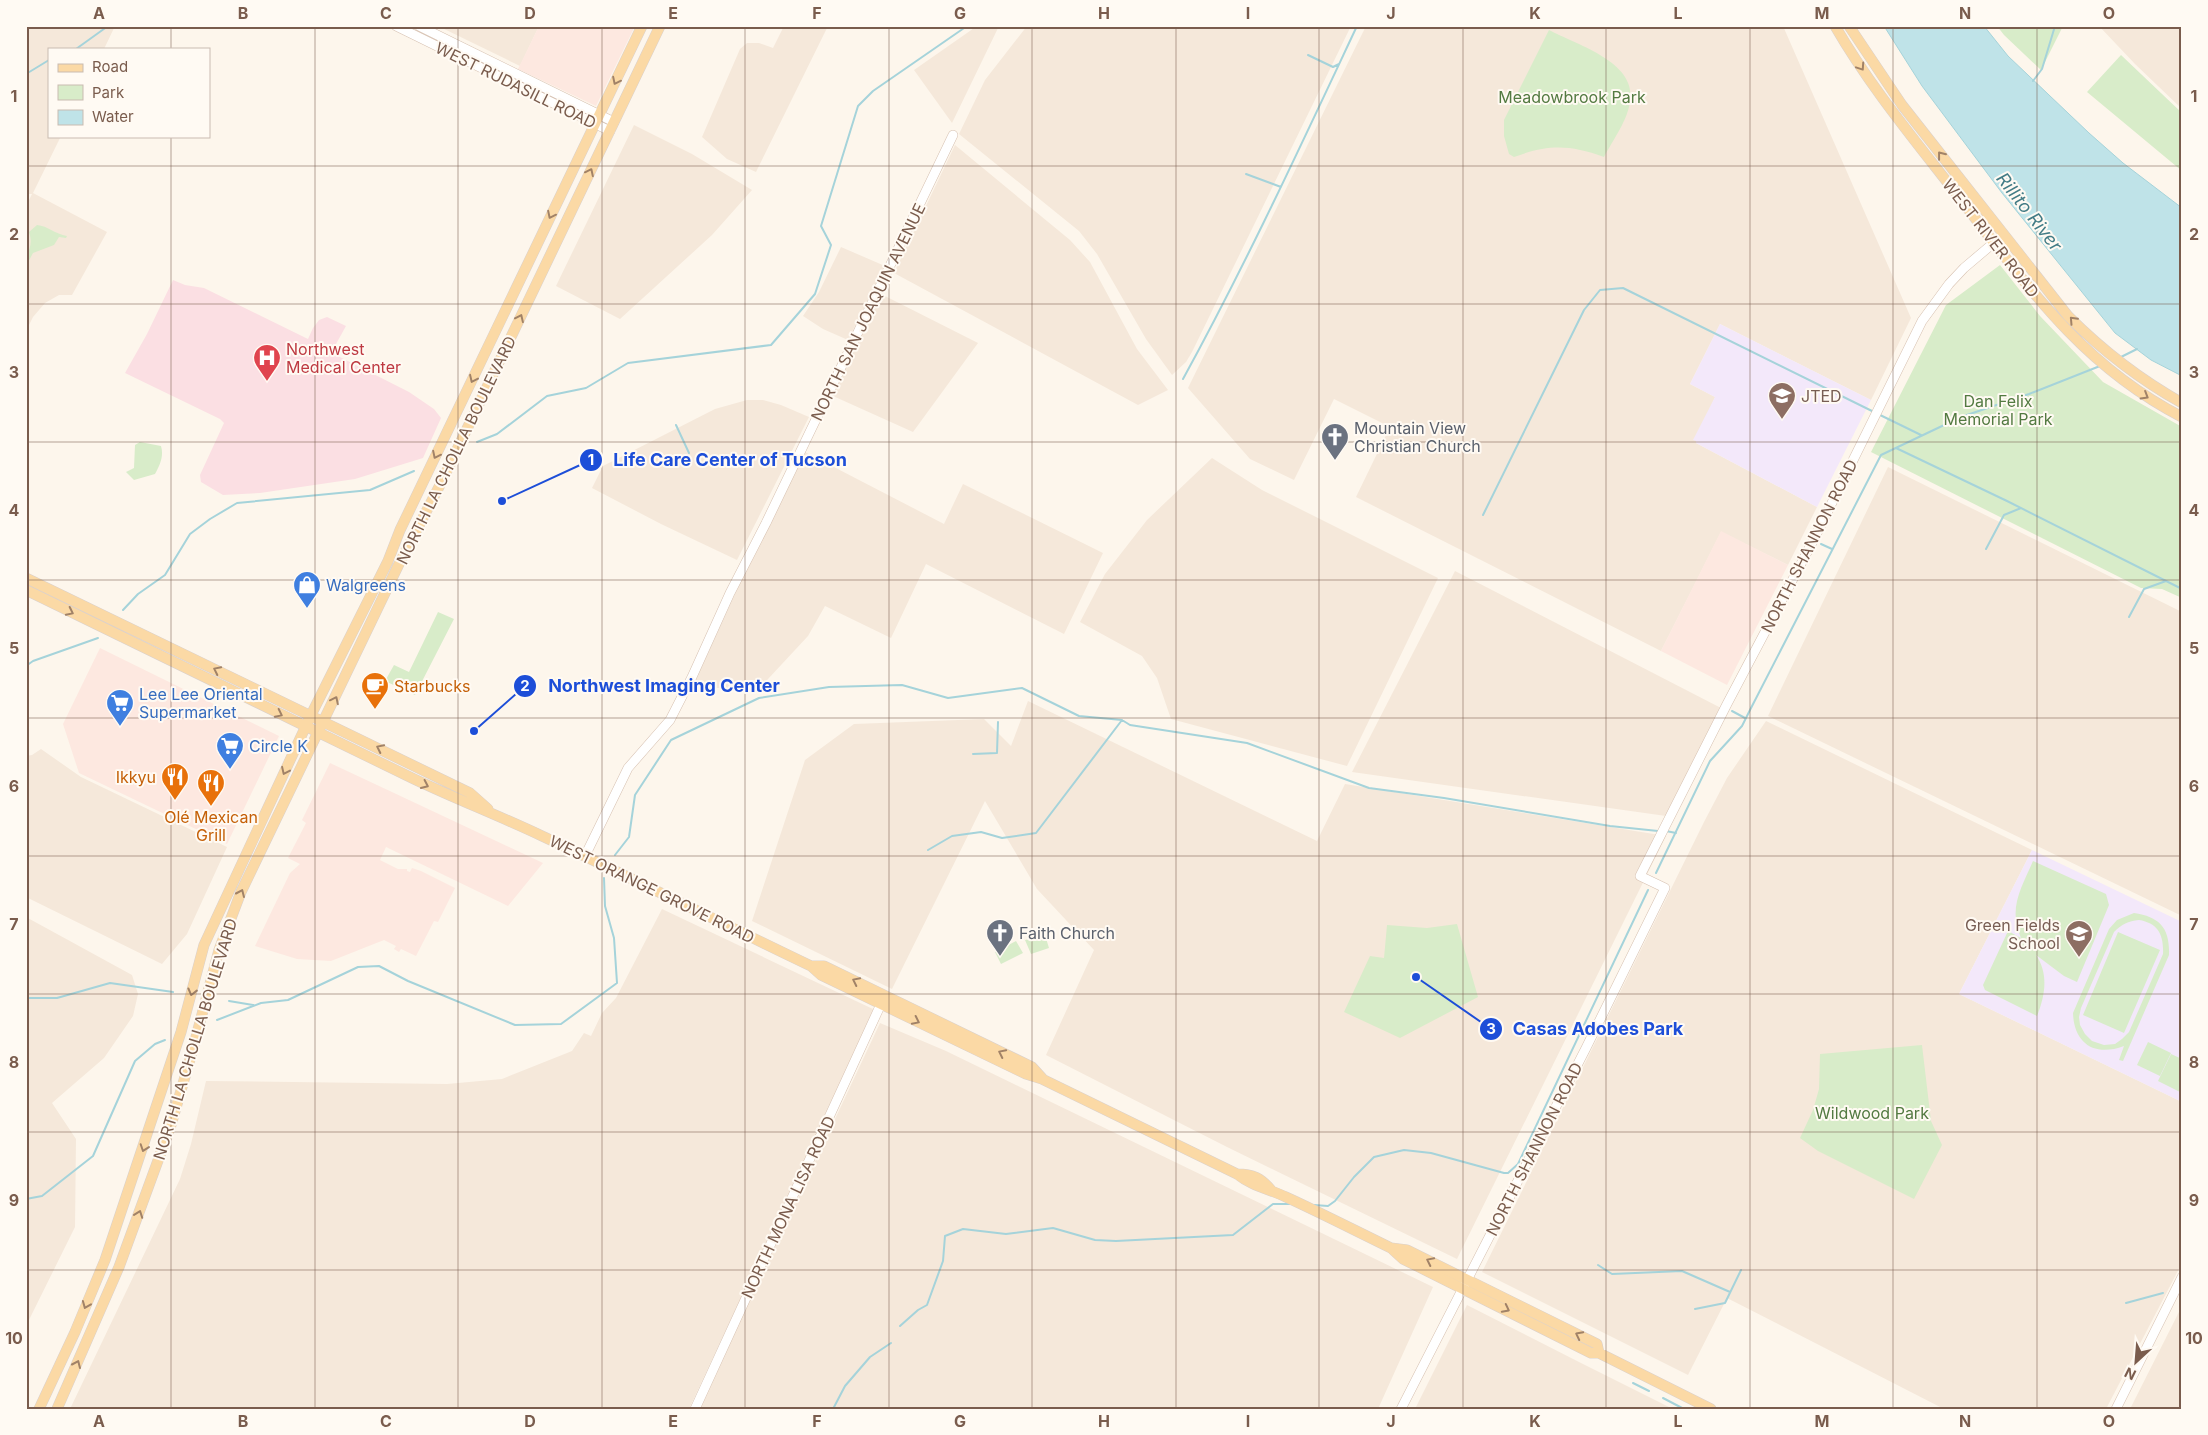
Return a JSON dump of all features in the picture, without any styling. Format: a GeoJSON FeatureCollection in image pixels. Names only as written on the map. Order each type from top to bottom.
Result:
{"type":"FeatureCollection","features":[{"type":"Feature","properties":{"kind":"main road","name":"NORTH LA CHOLLA BOULEVARD"},"geometry":{"type":"LineString","coordinates":[[39,1409],[75,1332],[105,1260],[181,1032],[204,945],[306,727],[388,561],[400,530],[642,26]]}},
{"type":"Feature","properties":{"kind":"main road","name":"NORTH LA CHOLLA BOULEVARD"},"geometry":{"type":"LineString","coordinates":[[57,1409],[119,1267],[171,1125],[194,1048],[218,950],[241,892],[398,566],[442,483],[660,26]]}},
{"type":"Feature","properties":{"kind":"main road","name":"WEST RIVER ROAD"},"geometry":{"type":"LineString","coordinates":[[1835,26],[1898,119],[1994,243],[2062,326],[2111,372],[2141,394],[2182,417]]}},
{"type":"Feature","properties":{"kind":"main road","name":"WEST RIVER ROAD"},"geometry":{"type":"LineString","coordinates":[[1849,26],[1902,104],[2068,316],[2108,354],[2125,367],[2149,384],[2182,403]]}},
{"type":"Feature","properties":{"kind":"main road","name":"WEST ORANGE GROVE ROAD"},"geometry":{"type":"LineString","coordinates":[[26,578],[325,721],[470,793],[493,813]]}},
{"type":"Feature","properties":{"kind":"main road","name":"WEST ORANGE GROVE ROAD"},"geometry":{"type":"LineString","coordinates":[[26,590],[465,804],[493,813],[584,856],[811,966],[821,975],[1026,1074],[1042,1079],[1237,1174],[1250,1174],[1263,1180],[1271,1190],[1391,1248],[1407,1250],[1592,1352],[1599,1353],[1711,1409]]}},
{"type":"Feature","properties":{"kind":"main road"},"geometry":{"type":"LineString","coordinates":[[99,626],[125,632],[160,649],[166,648],[168,645]]}},
{"type":"Feature","properties":{"kind":"main road","name":"WEST ORANGE GROVE ROAD"},"geometry":{"type":"LineString","coordinates":[[811,966],[824,966],[937,1020],[1032,1067],[1042,1079]]}},
{"type":"Feature","properties":{"kind":"street","name":"WEST RUDASILL ROAD"},"geometry":{"type":"LineString","coordinates":[[396,26],[612,126]]}},
{"type":"Feature","properties":{"kind":"street","name":"WEST RUDASILL ROAD"},"geometry":{"type":"LineString","coordinates":[[419,26],[597,119]]}},
{"type":"Feature","properties":{"kind":"street","name":"NORTH SAN JOAQUIN AVENUE"},"geometry":{"type":"LineString","coordinates":[[584,856],[628,768],[662,731],[688,685],[730,593],[766,523],[953,135]]}},
{"type":"Feature","properties":{"kind":"street","name":"NORTH SHANNON ROAD"},"geometry":{"type":"LineString","coordinates":[[1402,1409],[1582,1056],[1665,888],[1640,876],[1727,704],[1813,542],[1922,321],[1949,284],[2003,235]]}},
{"type":"Feature","properties":{"kind":"street","name":"NORTH MONA LISA ROAD"},"geometry":{"type":"LineString","coordinates":[[695,1409],[881,1004]]}},
{"type":"Feature","properties":{"kind":"street"},"geometry":{"type":"LineString","coordinates":[[2116,1409],[2182,1277]]}},
{"type":"Feature","properties":{"kind":"shaded area"},"geometry":{"type":"Polygon","coordinates":[[[26,26],[115,26],[104,48],[48,48],[48,138],[60,138],[33,193],[107,232],[72,295],[59,295],[45,303],[33,317],[26,331],[26,206],[32,194],[26,194],[26,26]]]}},
{"type":"Feature","properties":{"kind":"shaded area"},"geometry":{"type":"Polygon","coordinates":[[[438,26],[539,26],[520,66],[438,26]]]}},
{"type":"Feature","properties":{"kind":"shaded area"},"geometry":{"type":"Polygon","coordinates":[[[539,26],[635,26],[596,106],[518,69],[539,26]]]}},
{"type":"Feature","properties":{"kind":"shaded area"},"geometry":{"type":"Polygon","coordinates":[[[784,26],[828,26],[756,172],[727,159],[702,137],[740,49],[747,43],[759,43],[773,48],[784,26]]]}},
{"type":"Feature","properties":{"kind":"shaded area"},"geometry":{"type":"Polygon","coordinates":[[[977,26],[999,26],[952,123],[914,70],[977,26]]]}},
{"type":"Feature","properties":{"kind":"shaded area"},"geometry":{"type":"Polygon","coordinates":[[[1027,26],[1351,26],[1192,352],[1186,362],[1172,375],[1146,339],[1097,254],[1079,231],[959,134],[985,80],[1027,26]]]}},
{"type":"Feature","properties":{"kind":"shaded area"},"geometry":{"type":"Polygon","coordinates":[[[1366,26],[1783,26],[1911,318],[1871,400],[1720,324],[1690,384],[1715,397],[1696,443],[1817,507],[1788,565],[1721,532],[1661,651],[1356,497],[1390,427],[1334,399],[1294,480],[1250,459],[1188,388],[1366,26]]]}},
{"type":"Feature","properties":{"kind":"shaded area"},"geometry":{"type":"Polygon","coordinates":[[[2099,26],[2182,26],[2182,109],[2135,64],[2099,26]]]}},
{"type":"Feature","properties":{"kind":"shaded area"},"geometry":{"type":"Polygon","coordinates":[[[634,125],[692,154],[752,190],[712,235],[620,319],[556,286],[634,125]]]}},
{"type":"Feature","properties":{"kind":"shaded area"},"geometry":{"type":"Polygon","coordinates":[[[955,145],[1070,240],[1090,262],[1137,349],[1168,390],[1138,405],[894,273],[955,145]]]}},
{"type":"Feature","properties":{"kind":"shaded area"},"geometry":{"type":"Polygon","coordinates":[[[841,247],[885,266],[848,340],[823,329],[803,316],[819,292],[841,247]]]}},
{"type":"Feature","properties":{"kind":"shaded area","name":"Northwest Medical Center"},"geometry":{"type":"Polygon","coordinates":[[[173,280],[185,285],[204,288],[308,339],[319,320],[327,317],[346,326],[336,344],[336,355],[409,392],[434,409],[441,418],[423,458],[355,479],[260,493],[223,495],[201,482],[200,475],[224,423],[220,419],[125,373],[147,334],[173,280]]]}},
{"type":"Feature","properties":{"kind":"shaded area"},"geometry":{"type":"Polygon","coordinates":[[[881,294],[978,343],[913,432],[833,396],[881,294]]]}},
{"type":"Feature","properties":{"kind":"shaded area","name":"JTED"},"geometry":{"type":"Polygon","coordinates":[[[1720,324],[1871,400],[1817,507],[1693,440],[1715,397],[1690,384],[1720,324]]]}},
{"type":"Feature","properties":{"kind":"shaded area"},"geometry":{"type":"Polygon","coordinates":[[[747,400],[763,400],[781,405],[809,417],[737,560],[661,524],[592,488],[603,466],[715,409],[747,400]]]}},
{"type":"Feature","properties":{"kind":"shaded area"},"geometry":{"type":"Polygon","coordinates":[[[805,452],[944,524],[963,484],[1103,553],[1064,634],[926,564],[891,638],[825,606],[808,636],[757,691],[693,686],[747,568],[805,452]]]}},
{"type":"Feature","properties":{"kind":"shaded area"},"geometry":{"type":"Polygon","coordinates":[[[1212,458],[1262,490],[1438,578],[1347,766],[1171,719],[1157,678],[1142,656],[1080,622],[1105,574],[1147,520],[1212,458]]]}},
{"type":"Feature","properties":{"kind":"shaded area"},"geometry":{"type":"Polygon","coordinates":[[[1888,467],[2182,612],[2182,916],[1768,716],[1888,467]]]}},
{"type":"Feature","properties":{"kind":"shaded area"},"geometry":{"type":"Polygon","coordinates":[[[1721,531],[1788,565],[1727,685],[1661,651],[1721,531]]]}},
{"type":"Feature","properties":{"kind":"shaded area"},"geometry":{"type":"Polygon","coordinates":[[[1455,571],[1721,708],[1666,816],[1352,772],[1455,571]]]}},
{"type":"Feature","properties":{"kind":"shaded area"},"geometry":{"type":"Polygon","coordinates":[[[100,648],[279,736],[227,844],[79,773],[63,724],[100,648]]]}},
{"type":"Feature","properties":{"kind":"shaded area"},"geometry":{"type":"Polygon","coordinates":[[[1028,701],[1317,841],[1345,784],[1666,836],[1457,1259],[1227,1147],[1046,1055],[1094,950],[1037,889],[985,801],[892,989],[752,921],[805,760],[854,724],[984,719],[1011,746],[1028,701]]]}},
{"type":"Feature","properties":{"kind":"shaded area"},"geometry":{"type":"Polygon","coordinates":[[[1766,721],[2032,850],[1959,994],[2182,1102],[2182,1263],[2106,1409],[1944,1409],[1727,1298],[1688,1375],[1482,1272],[1704,822],[1727,778],[1766,721]]]}},
{"type":"Feature","properties":{"kind":"shaded area"},"geometry":{"type":"Polygon","coordinates":[[[41,749],[81,777],[227,847],[187,934],[162,964],[26,897],[26,756],[32,755],[41,749]]]}},
{"type":"Feature","properties":{"kind":"shaded area"},"geometry":{"type":"Polygon","coordinates":[[[330,763],[543,863],[508,906],[386,847],[380,860],[398,869],[407,869],[410,872],[412,868],[421,871],[455,888],[438,922],[434,921],[416,956],[401,949],[399,952],[394,949],[396,946],[384,940],[331,961],[297,959],[255,946],[290,873],[300,864],[288,858],[306,823],[302,820],[330,763]]]}},
{"type":"Feature","properties":{"kind":"shaded area","name":"Green Fields School"},"geometry":{"type":"Polygon","coordinates":[[[2032,850],[2182,922],[2182,1102],[1959,994],[2032,850]]]}},
{"type":"Feature","properties":{"kind":"shaded area"},"geometry":{"type":"Polygon","coordinates":[[[662,909],[875,1010],[689,1409],[70,1409],[180,1179],[191,1144],[206,1081],[447,1084],[502,1079],[572,1051],[584,1033],[591,1036],[602,1013],[616,998],[662,909]]]}},
{"type":"Feature","properties":{"kind":"shaded area"},"geometry":{"type":"Polygon","coordinates":[[[26,917],[132,975],[138,994],[133,1016],[104,1058],[52,1103],[76,1139],[75,1227],[26,1326],[26,917]]]}},
{"type":"Feature","properties":{"kind":"shaded area"},"geometry":{"type":"Polygon","coordinates":[[[880,1023],[946,1051],[1433,1287],[1378,1409],[699,1409],[880,1023]]]}},
{"type":"Feature","properties":{"kind":"shaded area"},"geometry":{"type":"Polygon","coordinates":[[[1467,1305],[1579,1362],[1673,1409],[1415,1409],[1467,1305]]]}},
{"type":"Feature","properties":{"kind":"shaded area"},"geometry":{"type":"Polygon","coordinates":[[[2182,1306],[2182,1409],[2130,1409],[2182,1306]]]}},
{"type":"Feature","properties":{"kind":"green space"},"geometry":{"type":"Polygon","coordinates":[[[1997,26],[2063,26],[2041,70],[1997,26]]]}},
{"type":"Feature","properties":{"kind":"green space","name":"Meadowbrook Park"},"geometry":{"type":"Polygon","coordinates":[[[1549,30],[1603,56],[1615,65],[1630,87],[1629,108],[1620,130],[1604,157],[1570,148],[1549,148],[1514,157],[1509,154],[1504,136],[1504,120],[1549,30]]]}},
{"type":"Feature","properties":{"kind":"green space"},"geometry":{"type":"Polygon","coordinates":[[[2121,55],[2182,113],[2182,171],[2087,92],[2121,55]]]}},
{"type":"Feature","properties":{"kind":"green space"},"geometry":{"type":"Polygon","coordinates":[[[37,225],[67,236],[66,238],[59,237],[54,245],[33,253],[26,266],[31,242],[29,232],[37,225]]]}},
{"type":"Feature","properties":{"kind":"green space","name":"Dan Felix Memorial Park"},"geometry":{"type":"Polygon","coordinates":[[[2000,265],[2040,316],[2103,382],[2182,427],[2182,598],[2162,589],[2141,588],[1871,452],[1946,305],[2000,265]]]}},
{"type":"Feature","properties":{"kind":"green space"},"geometry":{"type":"Polygon","coordinates":[[[140,442],[161,446],[162,457],[155,474],[134,480],[126,472],[134,468],[135,445],[140,442]]]}},
{"type":"Feature","properties":{"kind":"green space"},"geometry":{"type":"Polygon","coordinates":[[[438,612],[454,619],[415,695],[385,681],[394,665],[409,672],[438,612]]]}},
{"type":"Feature","properties":{"kind":"green space"},"geometry":{"type":"Polygon","coordinates":[[[2033,861],[2106,894],[2109,905],[2077,982],[2064,976],[2036,955],[2044,977],[2044,993],[2037,1016],[1985,990],[1983,985],[2008,931],[2021,938],[2017,927],[2016,908],[2033,861]]]}},
{"type":"Feature","properties":{"kind":"green space"},"geometry":{"type":"Polygon","coordinates":[[[2134,913],[2151,917],[2162,925],[2168,938],[2169,946],[2169,955],[2123,1061],[2119,1060],[2124,1046],[2114,1049],[2095,1049],[2082,1040],[2074,1024],[2073,1013],[2109,929],[2117,920],[2134,913]],[[2139,920],[2128,922],[2114,932],[2081,1008],[2079,1017],[2080,1025],[2092,1041],[2104,1045],[2115,1044],[2129,1032],[2163,954],[2161,936],[2155,927],[2139,920]]]}},
{"type":"Feature","properties":{"kind":"green space"},"geometry":{"type":"Polygon","coordinates":[[[1457,924],[1478,997],[1400,1038],[1344,1012],[1370,956],[1384,958],[1387,925],[1427,928],[1457,924]]]}},
{"type":"Feature","properties":{"kind":"green space"},"geometry":{"type":"Polygon","coordinates":[[[2118,932],[2160,950],[2124,1033],[2083,1015],[2118,932]]]}},
{"type":"Feature","properties":{"kind":"green space"},"geometry":{"type":"Polygon","coordinates":[[[1045,935],[1049,948],[1031,954],[1025,940],[1045,935]]]}},
{"type":"Feature","properties":{"kind":"green space"},"geometry":{"type":"Polygon","coordinates":[[[1016,941],[1023,953],[1001,964],[995,952],[1016,941]]]}},
{"type":"Feature","properties":{"kind":"green space"},"geometry":{"type":"Polygon","coordinates":[[[2148,1042],[2171,1053],[2160,1076],[2137,1065],[2148,1042]]]}},
{"type":"Feature","properties":{"kind":"green space","name":"Wildwood Park"},"geometry":{"type":"Polygon","coordinates":[[[1922,1045],[1931,1121],[1942,1145],[1914,1199],[1818,1151],[1800,1138],[1813,1110],[1819,1089],[1820,1054],[1922,1045]]]}},
{"type":"Feature","properties":{"kind":"green space"},"geometry":{"type":"Polygon","coordinates":[[[2171,1054],[2182,1059],[2182,1093],[2158,1081],[2171,1054]]]}},
{"type":"Feature","properties":{"kind":"water","name":"Rillito River"},"geometry":{"type":"Polygon","coordinates":[[[1884,26],[1984,26],[2008,56],[2089,133],[2123,163],[2182,208],[2182,376],[2151,360],[2115,333],[2002,193],[1922,86],[1884,26]]]}},
{"type":"Feature","properties":{"kind":"waterway"},"geometry":{"type":"LineString","coordinates":[[77,48],[108,26]]}},
{"type":"Feature","properties":{"kind":"waterway"},"geometry":{"type":"LineString","coordinates":[[477,442],[497,434],[547,396],[586,388],[628,363],[771,345],[815,294],[831,245],[821,226],[858,106],[873,91],[967,26]]}},
{"type":"Feature","properties":{"kind":"waterway"},"geometry":{"type":"LineString","coordinates":[[1183,379],[1251,248],[1357,26]]}},
{"type":"Feature","properties":{"kind":"waterway"},"geometry":{"type":"LineString","coordinates":[[2033,81],[2042,69],[2055,26]]}},
{"type":"Feature","properties":{"kind":"waterway"},"geometry":{"type":"LineString","coordinates":[[1308,55],[1333,67],[1339,64]]}},
{"type":"Feature","properties":{"kind":"waterway"},"geometry":{"type":"LineString","coordinates":[[26,74],[48,61]]}},
{"type":"Feature","properties":{"kind":"waterway"},"geometry":{"type":"LineString","coordinates":[[1246,174],[1281,187]]}},
{"type":"Feature","properties":{"kind":"waterway"},"geometry":{"type":"LineString","coordinates":[[1483,515],[1584,310],[1600,290],[1623,288],[1874,412]]}},
{"type":"Feature","properties":{"kind":"waterway"},"geometry":{"type":"LineString","coordinates":[[2121,357],[2137,349]]}},
{"type":"Feature","properties":{"kind":"waterway"},"geometry":{"type":"LineString","coordinates":[[1656,873],[1710,761],[1742,726],[1881,455],[1961,417],[2029,394],[2100,366]]}},
{"type":"Feature","properties":{"kind":"waterway"},"geometry":{"type":"LineString","coordinates":[[1878,414],[1921,435]]}},
{"type":"Feature","properties":{"kind":"waterway"},"geometry":{"type":"LineString","coordinates":[[676,425],[689,453]]}},
{"type":"Feature","properties":{"kind":"waterway"},"geometry":{"type":"LineString","coordinates":[[1896,448],[2007,501],[2182,589]]}},
{"type":"Feature","properties":{"kind":"waterway"},"geometry":{"type":"LineString","coordinates":[[123,610],[138,594],[165,575],[190,534],[210,519],[237,503],[370,490],[414,471]]}},
{"type":"Feature","properties":{"kind":"waterway"},"geometry":{"type":"LineString","coordinates":[[1986,549],[2004,515],[2021,508]]}},
{"type":"Feature","properties":{"kind":"waterway"},"geometry":{"type":"LineString","coordinates":[[1821,544],[1832,549]]}},
{"type":"Feature","properties":{"kind":"waterway"},"geometry":{"type":"LineString","coordinates":[[2129,617],[2144,589],[2166,581]]}},
{"type":"Feature","properties":{"kind":"waterway"},"geometry":{"type":"LineString","coordinates":[[26,666],[33,661],[98,638]]}},
{"type":"Feature","properties":{"kind":"waterway"},"geometry":{"type":"LineString","coordinates":[[615,855],[629,837],[635,795],[671,740],[759,698],[829,687],[902,685],[948,698],[1022,688],[1079,716],[1122,720],[1130,725],[1247,743],[1369,788],[1444,798],[1610,826],[1658,831]]}},
{"type":"Feature","properties":{"kind":"waterway"},"geometry":{"type":"LineString","coordinates":[[1732,711],[1745,718]]}},
{"type":"Feature","properties":{"kind":"waterway"},"geometry":{"type":"LineString","coordinates":[[928,850],[952,836],[981,832],[1002,838],[1036,833],[1122,720]]}},
{"type":"Feature","properties":{"kind":"waterway"},"geometry":{"type":"LineString","coordinates":[[973,754],[997,753],[998,722]]}},
{"type":"Feature","properties":{"kind":"waterway"},"geometry":{"type":"LineString","coordinates":[[1666,831],[1676,833]]}},
{"type":"Feature","properties":{"kind":"waterway"},"geometry":{"type":"LineString","coordinates":[[217,1020],[261,1003],[288,1000],[358,967],[379,966],[408,981],[515,1025],[561,1024],[617,983],[614,938],[605,906],[604,878]]}},
{"type":"Feature","properties":{"kind":"waterway"},"geometry":{"type":"LineString","coordinates":[[1314,1205],[1328,1206],[1335,1201],[1354,1177],[1374,1157],[1404,1150],[1431,1153],[1504,1173],[1508,1173],[1518,1164],[1648,890]]}},
{"type":"Feature","properties":{"kind":"waterway"},"geometry":{"type":"LineString","coordinates":[[26,998],[57,998],[110,983],[173,992]]}},
{"type":"Feature","properties":{"kind":"waterway"},"geometry":{"type":"LineString","coordinates":[[229,1001],[253,1005]]}},
{"type":"Feature","properties":{"kind":"waterway"},"geometry":{"type":"LineString","coordinates":[[26,1199],[42,1196],[93,1156],[135,1061],[155,1044],[165,1040]]}},
{"type":"Feature","properties":{"kind":"waterway"},"geometry":{"type":"LineString","coordinates":[[900,1326],[918,1310],[927,1305],[943,1261],[945,1236],[963,1229],[1006,1234],[1053,1228],[1095,1240],[1116,1241],[1233,1235],[1273,1204],[1291,1204]]}},
{"type":"Feature","properties":{"kind":"waterway"},"geometry":{"type":"LineString","coordinates":[[1598,1265],[1612,1274],[1682,1271],[1730,1292]]}},
{"type":"Feature","properties":{"kind":"waterway"},"geometry":{"type":"LineString","coordinates":[[1695,1309],[1725,1303],[1741,1270]]}},
{"type":"Feature","properties":{"kind":"waterway"},"geometry":{"type":"LineString","coordinates":[[2126,1303],[2163,1293]]}},
{"type":"Feature","properties":{"kind":"waterway"},"geometry":{"type":"LineString","coordinates":[[833,1409],[845,1386],[870,1357],[891,1343]]}},
{"type":"Feature","properties":{"kind":"waterway"},"geometry":{"type":"LineString","coordinates":[[1633,1383],[1649,1391]]}},
{"type":"Feature","properties":{"kind":"waterway"},"geometry":{"type":"LineString","coordinates":[[1663,1398],[1684,1409]]}},
{"type":"Feature","properties":{"kind":"place","name":"Northwest Medical Center"},"geometry":{"type":"Point","coordinates":[267,382]}},
{"type":"Feature","properties":{"kind":"place","name":"JTED"},"geometry":{"type":"Point","coordinates":[1782,420]}},
{"type":"Feature","properties":{"kind":"place","name":"Mountain View Christian Church"},"geometry":{"type":"Point","coordinates":[1335,461]}},
{"type":"Feature","properties":{"kind":"place","name":"Life Care Center of Tucson"},"geometry":{"type":"Point","coordinates":[502,501]}},
{"type":"Feature","properties":{"kind":"place","name":"Walgreens"},"geometry":{"type":"Point","coordinates":[307,609]}},
{"type":"Feature","properties":{"kind":"place","name":"Starbucks"},"geometry":{"type":"Point","coordinates":[375,710]}},
{"type":"Feature","properties":{"kind":"place","name":"Lee Lee Oriental Supermarket"},"geometry":{"type":"Point","coordinates":[120,727]}},
{"type":"Feature","properties":{"kind":"place","name":"Northwest Imaging Center"},"geometry":{"type":"Point","coordinates":[474,731]}},
{"type":"Feature","properties":{"kind":"place","name":"Circle K"},"geometry":{"type":"Point","coordinates":[230,770]}},
{"type":"Feature","properties":{"kind":"place","name":"Ikkyu"},"geometry":{"type":"Point","coordinates":[175,801]}},
{"type":"Feature","properties":{"kind":"place","name":"Olé Mexican Grill"},"geometry":{"type":"Point","coordinates":[211,807]}},
{"type":"Feature","properties":{"kind":"place","name":"Faith Church"},"geometry":{"type":"Point","coordinates":[1000,957]}},
{"type":"Feature","properties":{"kind":"place","name":"Green Fields School"},"geometry":{"type":"Point","coordinates":[2079,958]}},
{"type":"Feature","properties":{"kind":"place","name":"Casas Adobes Park"},"geometry":{"type":"Point","coordinates":[1416,977]}}]}
